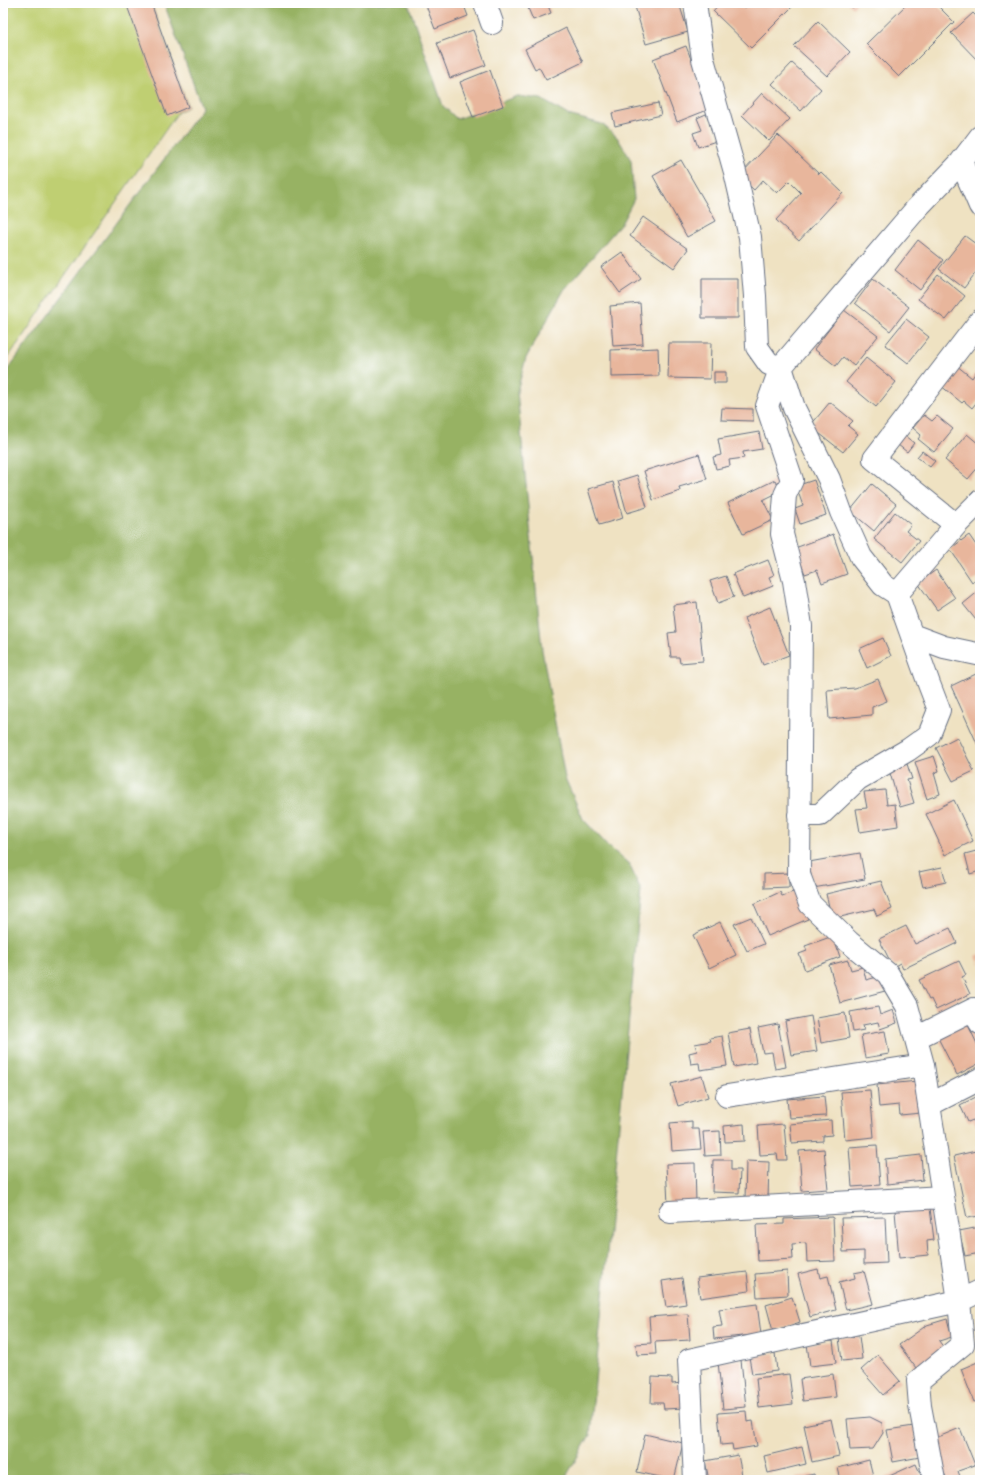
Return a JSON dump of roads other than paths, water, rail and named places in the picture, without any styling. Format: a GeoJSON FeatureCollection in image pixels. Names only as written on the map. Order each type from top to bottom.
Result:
{"type":"FeatureCollection","features":[{"type":"Feature","properties":{"kind":"street"},"geometry":{"type":"LineString","coordinates":[[696,4],[703,59],[735,172],[750,237],[755,296],[757,347],[769,364],[781,367]]}},
{"type":"Feature","properties":{"kind":"street"},"geometry":{"type":"LineString","coordinates":[[934,1480],[920,1406],[918,1381],[963,1344],[959,1301],[923,1065],[908,1006],[888,974],[850,942],[810,904],[799,875],[801,626],[794,581],[782,534],[785,495],[792,480],[767,406],[781,367],[917,208],[961,162],[980,137]]}},
{"type":"Feature","properties":{"kind":"street"},"geometry":{"type":"LineString","coordinates":[[961,162],[980,206]]}},
{"type":"Feature","properties":{"kind":"street"},"geometry":{"type":"LineString","coordinates":[[956,525],[874,459],[980,321]]}},
{"type":"Feature","properties":{"kind":"street"},"geometry":{"type":"LineString","coordinates":[[781,367],[794,408],[829,479],[841,512],[861,557],[883,585],[897,594],[939,710],[929,735],[908,750],[858,779],[820,815],[799,815]]}},
{"type":"Feature","properties":{"kind":"street"},"geometry":{"type":"LineString","coordinates":[[897,594],[956,525],[980,502]]}},
{"type":"Feature","properties":{"kind":"street"},"geometry":{"type":"LineString","coordinates":[[912,635],[944,647],[977,654],[980,653]]}},
{"type":"Feature","properties":{"kind":"street"},"geometry":{"type":"LineString","coordinates":[[916,1038],[974,1009],[980,1023]]}},
{"type":"Feature","properties":{"kind":"street"},"geometry":{"type":"LineString","coordinates":[[727,1096],[923,1065]]}},
{"type":"Feature","properties":{"kind":"street"},"geometry":{"type":"LineString","coordinates":[[929,1105],[980,1079]]}},
{"type":"Feature","properties":{"kind":"street"},"geometry":{"type":"LineString","coordinates":[[670,1212],[942,1197]]}},
{"type":"Feature","properties":{"kind":"street"},"geometry":{"type":"LineString","coordinates":[[695,1480],[689,1360],[959,1301],[980,1291]]}}]}
